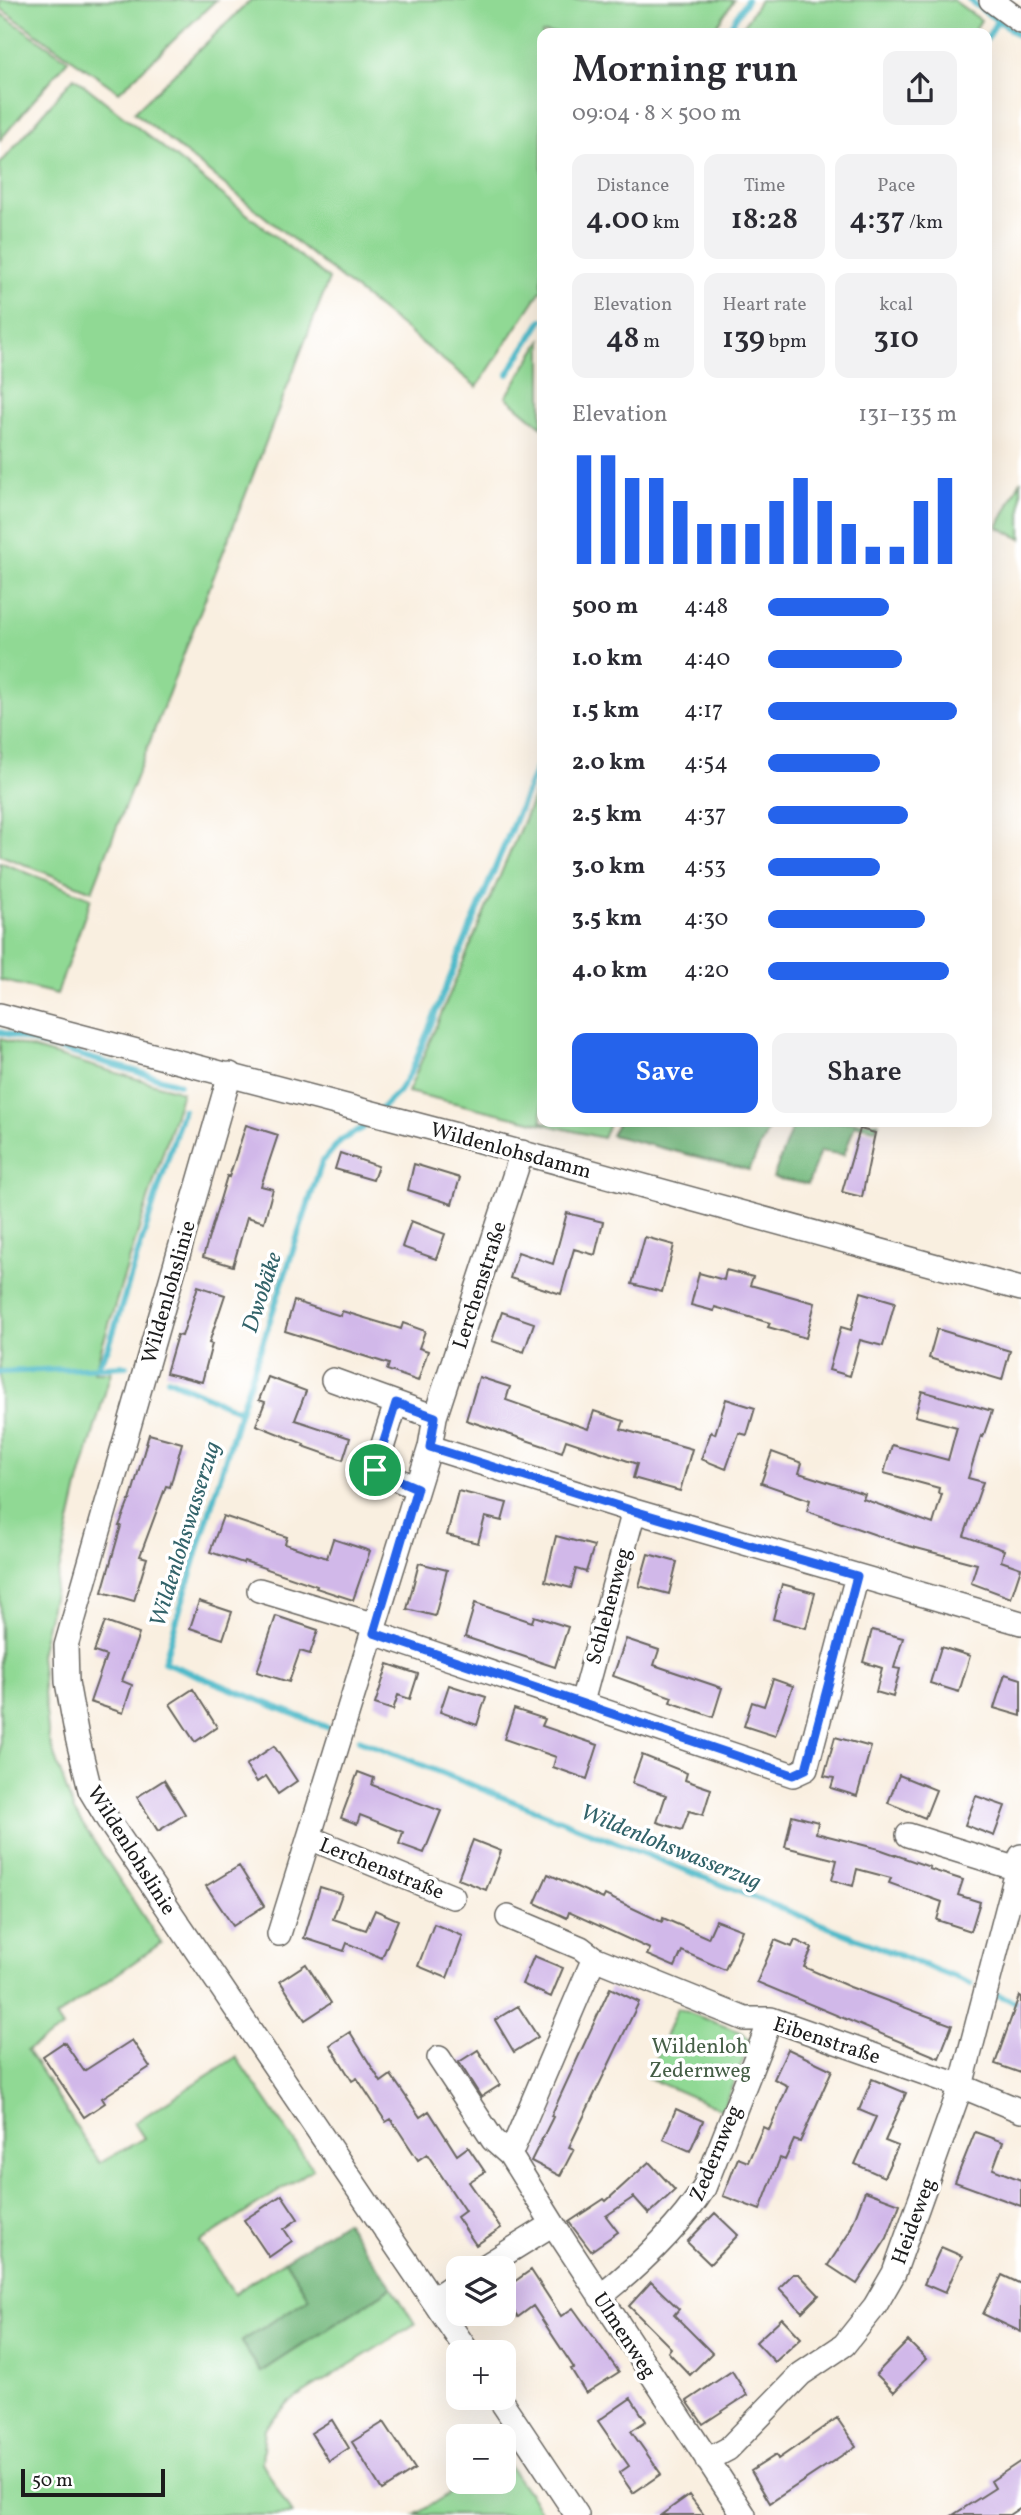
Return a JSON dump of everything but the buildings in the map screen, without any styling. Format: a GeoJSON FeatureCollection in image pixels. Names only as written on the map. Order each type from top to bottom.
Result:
{"type":"FeatureCollection","features":[{"type":"Feature","properties":{"kind":"street"},"geometry":{"type":"LineString","coordinates":[[991,0],[1021,22]]}},
{"type":"Feature","properties":{"kind":"street","name":"Wildenlohsdamm"},"geometry":{"type":"LineString","coordinates":[[0,1015],[522,1152],[1021,1289]]}},
{"type":"Feature","properties":{"kind":"street","name":"Wildenlohslinie"},"geometry":{"type":"LineString","coordinates":[[230,1074],[66,1646],[67,1682],[90,1790],[158,1896],[282,2080],[339,2158],[460,2340]]}},
{"type":"Feature","properties":{"kind":"street","name":"Lerchenstraße"},"geometry":{"type":"LineString","coordinates":[[279,1934],[430,1447],[435,1417],[522,1152]]}},
{"type":"Feature","properties":{"kind":"street"},"geometry":{"type":"LineString","coordinates":[[333,1380],[435,1417]]}},
{"type":"Feature","properties":{"kind":"street"},"geometry":{"type":"LineString","coordinates":[[396,1403],[375,1470],[417,1488]]}},
{"type":"Feature","properties":{"kind":"street"},"geometry":{"type":"LineString","coordinates":[[430,1447],[634,1511],[1021,1623]]}},
{"type":"Feature","properties":{"kind":"street","name":"Schlehenweg"},"geometry":{"type":"LineString","coordinates":[[582,1702],[634,1511]]}},
{"type":"Feature","properties":{"kind":"street"},"geometry":{"type":"LineString","coordinates":[[260,1590],[793,1775],[806,1769],[857,1576]]}},
{"type":"Feature","properties":{"kind":"street","name":"Heideweg"},"geometry":{"type":"LineString","coordinates":[[707,2460],[728,2449],[801,2374],[844,2346],[875,2305],[894,2273],[961,2086],[1014,1914],[1019,1863],[908,1835]]}},
{"type":"Feature","properties":{"kind":"street","name":"Lerchenstraße"},"geometry":{"type":"LineString","coordinates":[[310,1838],[453,1897]]}},
{"type":"Feature","properties":{"kind":"street","name":"Eibenstraße"},"geometry":{"type":"LineString","coordinates":[[508,1917],[581,1948],[594,1958],[745,2019],[772,2019],[1021,2110]]}},
{"type":"Feature","properties":{"kind":"street"},"geometry":{"type":"LineString","coordinates":[[510,2155],[594,1958]]}},
{"type":"Feature","properties":{"kind":"street","name":"Zedernweg"},"geometry":{"type":"LineString","coordinates":[[600,2297],[623,2278],[691,2209],[704,2188],[713,2159],[772,2019]]}},
{"type":"Feature","properties":{"kind":"street"},"geometry":{"type":"LineString","coordinates":[[439,2058],[493,2140],[510,2155],[553,2224],[501,2256]]}},
{"type":"Feature","properties":{"kind":"street","name":"Ulmenweg"},"geometry":{"type":"LineString","coordinates":[[553,2224],[744,2515]]}},
{"type":"Feature","properties":{"kind":"street"},"geometry":{"type":"LineString","coordinates":[[433,2299],[446,2290]]}},
{"type":"Feature","properties":{"kind":"street"},"geometry":{"type":"LineString","coordinates":[[507,2410],[577,2515]]}},
{"type":"Feature","properties":{"kind":"green space"},"geometry":{"type":"Polygon","coordinates":[[[0,0],[216,0],[119,92],[0,8],[0,0]]]}},
{"type":"Feature","properties":{"kind":"green space"},"geometry":{"type":"Polygon","coordinates":[[[251,0],[734,0],[715,28],[537,28],[537,297],[477,387],[134,112],[251,0]]]}},
{"type":"Feature","properties":{"kind":"green space"},"geometry":{"type":"Polygon","coordinates":[[[760,0],[953,0],[981,20],[976,28],[742,28],[760,0]]]}},
{"type":"Feature","properties":{"kind":"green space"},"geometry":{"type":"Polygon","coordinates":[[[0,13],[68,60],[0,140],[0,13]]]}},
{"type":"Feature","properties":{"kind":"green space"},"geometry":{"type":"Polygon","coordinates":[[[74,77],[329,279],[92,891],[0,855],[0,164],[74,77]]]}},
{"type":"Feature","properties":{"kind":"green space"},"geometry":{"type":"Polygon","coordinates":[[[537,348],[537,423],[506,397],[537,348]]]}},
{"type":"Feature","properties":{"kind":"green space"},"geometry":{"type":"Polygon","coordinates":[[[1021,480],[1021,539],[998,527],[1021,480]]]}},
{"type":"Feature","properties":{"kind":"green space"},"geometry":{"type":"Polygon","coordinates":[[[537,789],[537,1122],[408,1092],[537,789]]]}},
{"type":"Feature","properties":{"kind":"green space"},"geometry":{"type":"Polygon","coordinates":[[[0,862],[91,898],[57,994],[0,980],[0,862]]]}},
{"type":"Feature","properties":{"kind":"green space"},"geometry":{"type":"Polygon","coordinates":[[[0,1039],[182,1092],[94,1372],[111,1372],[79,1483],[40,1655],[49,1740],[74,1811],[161,1943],[56,2017],[63,2028],[27,2050],[100,2163],[144,2138],[134,2123],[236,2057],[313,2169],[200,2242],[234,2294],[285,2260],[309,2298],[241,2342],[261,2372],[392,2287],[415,2324],[290,2402],[265,2428],[262,2462],[292,2515],[0,2515],[0,1039]]]}},
{"type":"Feature","properties":{"kind":"green space"},"geometry":{"type":"Polygon","coordinates":[[[556,1127],[608,1127],[603,1138],[556,1127]]]}},
{"type":"Feature","properties":{"kind":"green space"},"geometry":{"type":"Polygon","coordinates":[[[615,1127],[770,1127],[749,1170],[611,1135],[615,1127]]]}},
{"type":"Feature","properties":{"kind":"green space"},"geometry":{"type":"Polygon","coordinates":[[[792,1127],[854,1127],[844,1155],[820,1151],[808,1184],[773,1178],[792,1127]]]}},
{"type":"Feature","properties":{"kind":"green space","name":"Wildenloh Zedernweg"},"geometry":{"type":"Polygon","coordinates":[[[677,2008],[743,2033],[751,2042],[722,2110],[648,2078],[677,2008]]]}},
{"type":"Feature","properties":{"kind":"green space"},"geometry":{"type":"Polygon","coordinates":[[[345,2221],[392,2287],[261,2372],[241,2342],[309,2298],[285,2260],[345,2221]]]}},
{"type":"Feature","properties":{"kind":"green space"},"geometry":{"type":"Polygon","coordinates":[[[516,2476],[544,2515],[415,2515],[448,2494],[516,2494],[516,2476]]]}},
{"type":"Feature","properties":{"kind":"waterway"},"geometry":{"type":"LineString","coordinates":[[729,28],[747,0]]}},
{"type":"Feature","properties":{"kind":"waterway","name":"Dwobäke"},"geometry":{"type":"LineString","coordinates":[[969,0],[1021,37]]}},
{"type":"Feature","properties":{"kind":"waterway","name":"Dwobäke"},"geometry":{"type":"LineString","coordinates":[[992,30],[997,21]]}},
{"type":"Feature","properties":{"kind":"waterway"},"geometry":{"type":"LineString","coordinates":[[508,374],[537,328]]}},
{"type":"Feature","properties":{"kind":"waterway","name":"Dwobäke"},"geometry":{"type":"LineString","coordinates":[[382,1108],[399,1091],[412,1070],[537,766]]}},
{"type":"Feature","properties":{"kind":"waterway"},"geometry":{"type":"LineString","coordinates":[[0,1032],[179,1084]]}},
{"type":"Feature","properties":{"kind":"waterway"},"geometry":{"type":"LineString","coordinates":[[97,1367],[109,1346],[183,1110]]}},
{"type":"Feature","properties":{"kind":"waterway","name":"Dwobäke"},"geometry":{"type":"LineString","coordinates":[[168,1379],[240,1411],[322,1162],[341,1140],[363,1128]]}},
{"type":"Feature","properties":{"kind":"waterway","name":"Dwobäke"},"geometry":{"type":"LineString","coordinates":[[0,1372],[126,1366]]}},
{"type":"Feature","properties":{"kind":"waterway","name":"Wildenlohswasserzug"},"geometry":{"type":"LineString","coordinates":[[240,1411],[164,1662],[326,1727]]}},
{"type":"Feature","properties":{"kind":"waterway","name":"Wildenlohswasserzug"},"geometry":{"type":"LineString","coordinates":[[359,1740],[971,1984]]}},
{"type":"Feature","properties":{"kind":"waterway","name":"Wildenlohswasserzug"},"geometry":{"type":"LineString","coordinates":[[998,1995],[1021,2004]]}},
{"type":"Feature","properties":{"kind":"route"},"geometry":{"type":"LineString","coordinates":[[396,1403],[435,1417],[430,1447],[634,1511],[857,1576],[806,1769],[793,1775],[374,1633],[417,1488],[375,1470],[396,1403]]}}]}
